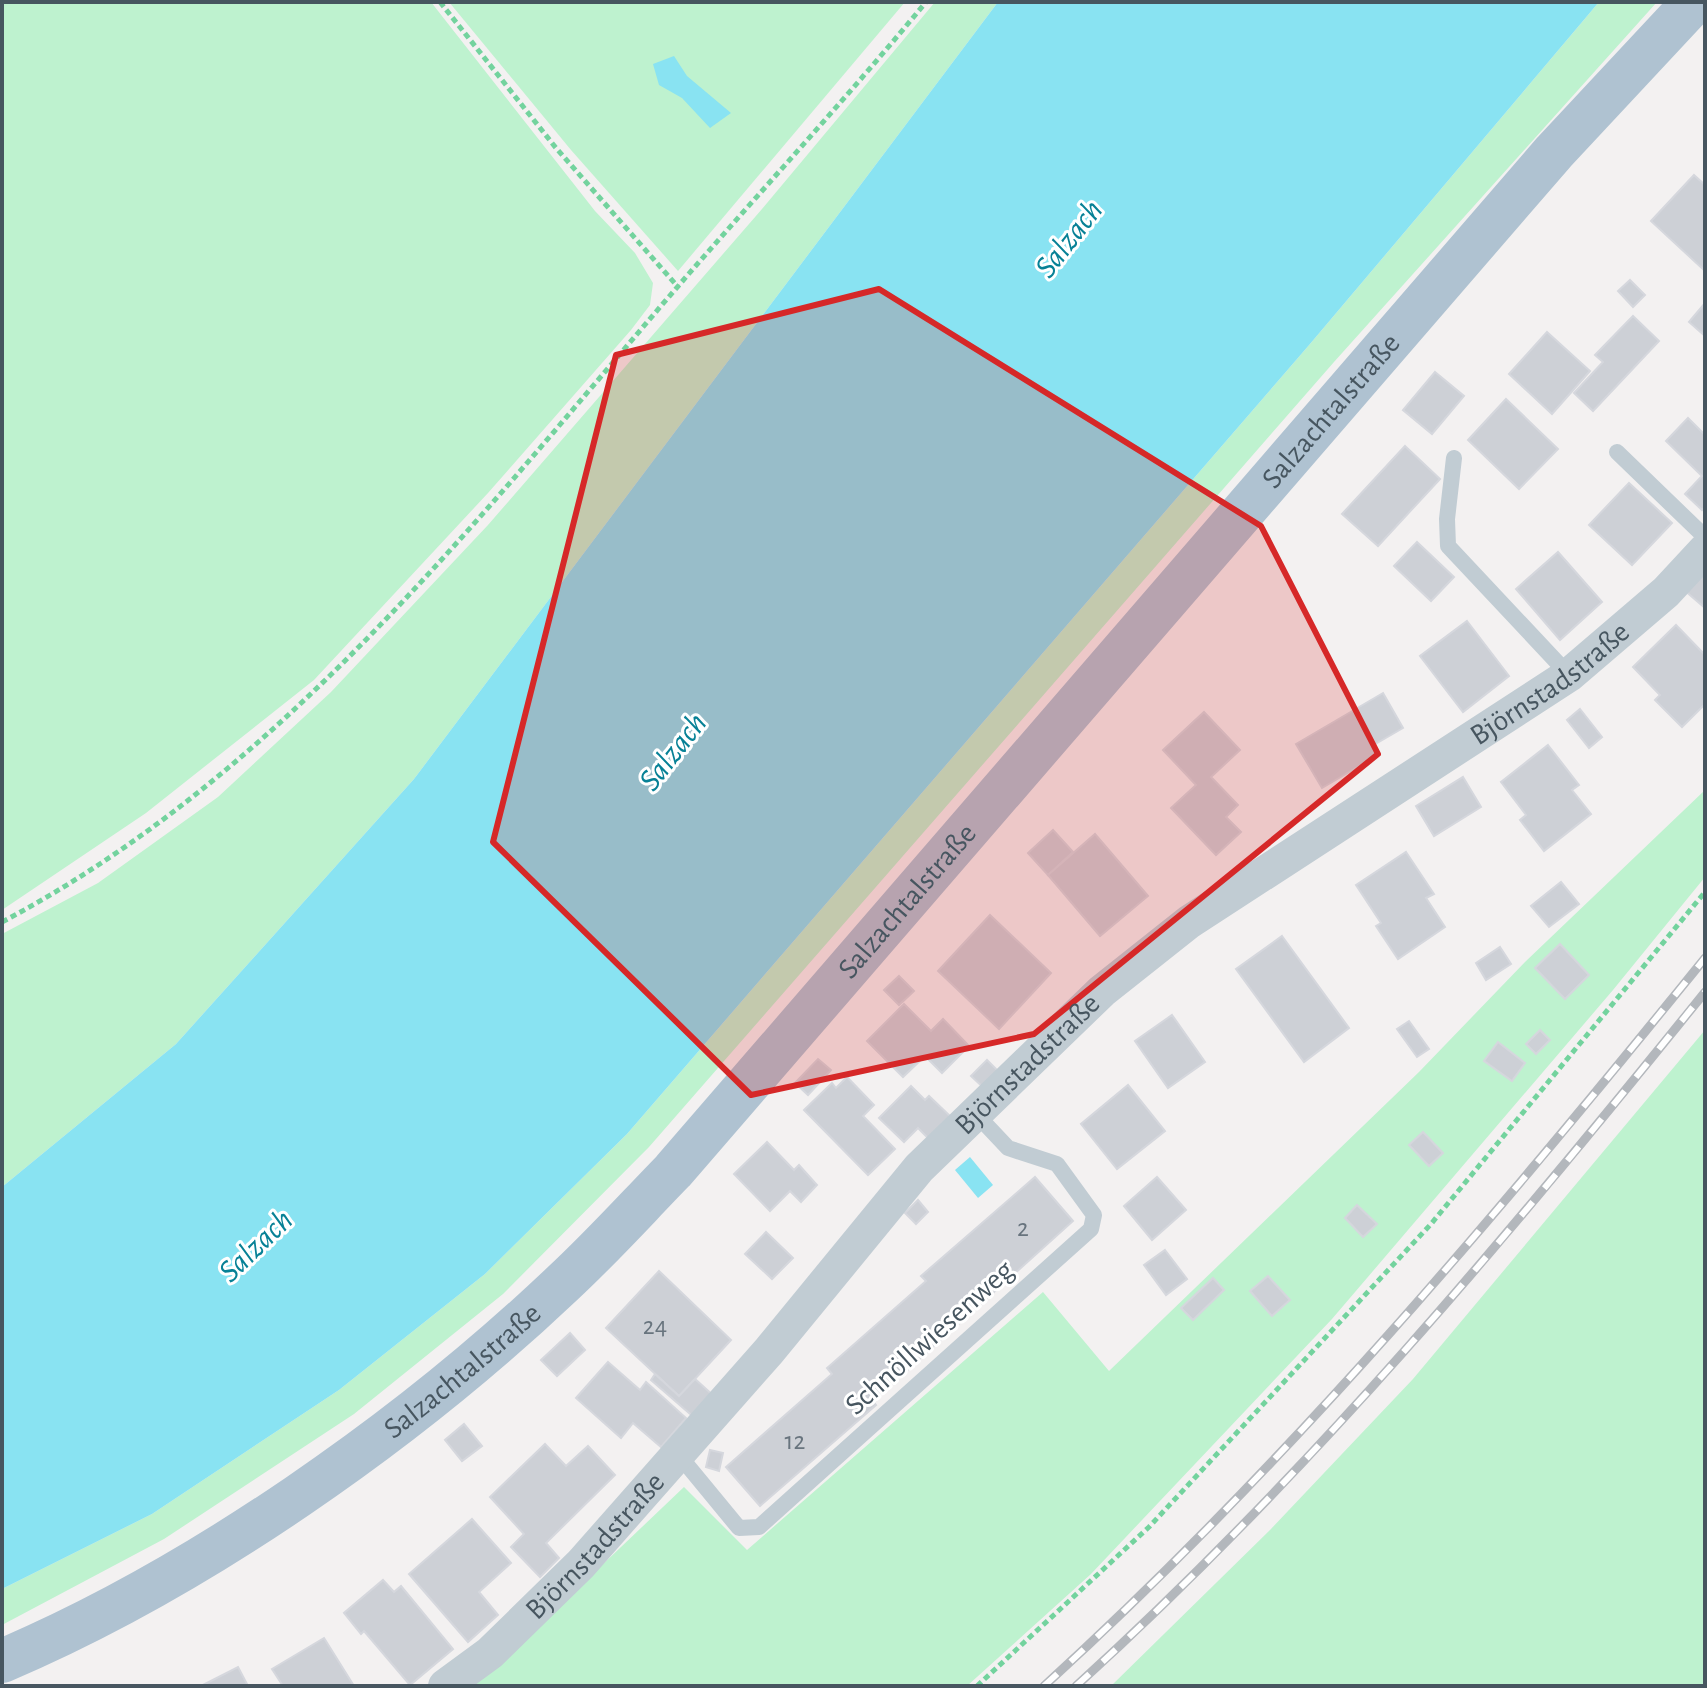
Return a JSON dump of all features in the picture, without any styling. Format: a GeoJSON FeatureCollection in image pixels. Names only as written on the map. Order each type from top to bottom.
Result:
{"type":"FeatureCollection","features":[{"type":"Feature","properties":{"kind":"main road","name":"Salzachtalstraße"},"geometry":{"type":"LineString","coordinates":[[2,1661],[174,1575],[315,1483],[443,1386],[562,1284],[673,1171],[1544,164],[1694,2]]}},
{"type":"Feature","properties":{"kind":"street","name":"Björnstadstraße"},"geometry":{"type":"LineString","coordinates":[[445,1686],[490,1653],[581,1564],[769,1351],[919,1168],[1102,991],[1189,922],[1569,675],[1666,592],[1705,550]]}},
{"type":"Feature","properties":{"kind":"lane"},"geometry":{"type":"LineString","coordinates":[[1617,452],[1705,537]]}},
{"type":"Feature","properties":{"kind":"lane"},"geometry":{"type":"LineString","coordinates":[[1454,458],[1447,519],[1448,546],[1465,569],[1569,675]]}},
{"type":"Feature","properties":{"kind":"lane","name":"Schnöllwiesenweg"},"geometry":{"type":"LineString","coordinates":[[678,1454],[739,1528],[759,1527],[1091,1229],[1094,1215],[1057,1164],[1008,1148],[975,1113]]}},
{"type":"Feature","properties":{"kind":"path"},"geometry":{"type":"LineString","coordinates":[[440,2],[556,148],[678,287]]}},
{"type":"Feature","properties":{"kind":"path"},"geometry":{"type":"LineString","coordinates":[[2,922],[115,853],[216,779],[301,706],[477,522],[678,287],[832,116],[926,2]]}},
{"type":"Feature","properties":{"kind":"path"},"geometry":{"type":"LineString","coordinates":[[977,1686],[1149,1527],[1431,1224],[1705,892]]}},
{"type":"Feature","properties":{"kind":"highlighted area"},"geometry":{"type":"Polygon","coordinates":[[[879,289],[1261,526],[1378,754],[1034,1034],[751,1095],[493,842],[616,355],[879,289]]]}},
{"type":"Feature","properties":{"kind":"green space"},"geometry":{"type":"Polygon","coordinates":[[[2,2],[431,2],[595,211],[635,253],[653,283],[650,305],[631,330],[488,493],[314,680],[146,813],[2,910],[2,2]]]}},
{"type":"Feature","properties":{"kind":"green space"},"geometry":{"type":"Polygon","coordinates":[[[449,2],[905,2],[678,271],[571,150],[449,2]]]}},
{"type":"Feature","properties":{"kind":"green space"},"geometry":{"type":"Polygon","coordinates":[[[935,2],[998,2],[414,779],[176,1044],[2,1187],[2,934],[98,883],[218,797],[331,692],[488,525],[762,209],[935,2]]]}},
{"type":"Feature","properties":{"kind":"green space"},"geometry":{"type":"Polygon","coordinates":[[[1599,2],[1657,2],[1334,362],[649,1147],[503,1294],[354,1414],[164,1539],[2,1625],[2,1589],[152,1514],[339,1390],[485,1274],[627,1134],[1310,344],[1599,2]]]}},
{"type":"Feature","properties":{"kind":"green space"},"geometry":{"type":"Polygon","coordinates":[[[1705,790],[1705,877],[1613,990],[1332,1319],[1091,1574],[967,1686],[464,1686],[516,1647],[684,1487],[747,1550],[1043,1292],[1109,1371],[1419,1072],[1525,962],[1705,790]]]}},
{"type":"Feature","properties":{"kind":"green space"},"geometry":{"type":"Polygon","coordinates":[[[1705,1030],[1705,1686],[1111,1686],[1270,1530],[1413,1379],[1705,1030]]]}},
{"type":"Feature","properties":{"kind":"water","name":"Salzach"},"geometry":{"type":"Polygon","coordinates":[[[998,2],[1599,2],[1310,344],[627,1134],[485,1274],[339,1390],[152,1514],[2,1589],[2,1187],[176,1044],[414,779],[998,2]]]}},
{"type":"Feature","properties":{"kind":"water"},"geometry":{"type":"Polygon","coordinates":[[[674,56],[687,76],[731,113],[710,128],[682,98],[659,85],[653,64],[674,56]]]}},
{"type":"Feature","properties":{"kind":"water"},"geometry":{"type":"Polygon","coordinates":[[[970,1157],[993,1185],[978,1198],[955,1170],[970,1157]]]}},
{"type":"Feature","properties":{"kind":"building"},"geometry":{"type":"Polygon","coordinates":[[[1694,175],[1705,185],[1705,271],[1651,221],[1694,175]]]}},
{"type":"Feature","properties":{"kind":"building"},"geometry":{"type":"Polygon","coordinates":[[[1630,280],[1645,295],[1633,307],[1618,291],[1630,280]]]}},
{"type":"Feature","properties":{"kind":"building"},"geometry":{"type":"Polygon","coordinates":[[[1705,303],[1705,336],[1689,322],[1705,303]]]}},
{"type":"Feature","properties":{"kind":"building"},"geometry":{"type":"Polygon","coordinates":[[[1633,316],[1659,341],[1593,411],[1574,393],[1603,362],[1595,355],[1633,316]]]}},
{"type":"Feature","properties":{"kind":"building"},"geometry":{"type":"Polygon","coordinates":[[[1547,332],[1590,371],[1552,414],[1509,374],[1547,332]]]}},
{"type":"Feature","properties":{"kind":"building"},"geometry":{"type":"Polygon","coordinates":[[[1435,372],[1464,396],[1432,434],[1403,410],[1435,372]]]}},
{"type":"Feature","properties":{"kind":"building"},"geometry":{"type":"Polygon","coordinates":[[[1506,399],[1558,449],[1519,489],[1468,440],[1506,399]]]}},
{"type":"Feature","properties":{"kind":"building"},"geometry":{"type":"Polygon","coordinates":[[[1688,418],[1705,435],[1705,507],[1702,510],[1685,494],[1702,476],[1666,441],[1688,418]]]}},
{"type":"Feature","properties":{"kind":"building"},"geometry":{"type":"Polygon","coordinates":[[[1405,446],[1440,479],[1378,546],[1342,514],[1405,446]]]}},
{"type":"Feature","properties":{"kind":"building"},"geometry":{"type":"Polygon","coordinates":[[[1629,483],[1672,523],[1632,565],[1589,525],[1629,483]]]}},
{"type":"Feature","properties":{"kind":"building"},"geometry":{"type":"Polygon","coordinates":[[[1417,542],[1454,577],[1431,601],[1394,566],[1417,542]]]}},
{"type":"Feature","properties":{"kind":"building"},"geometry":{"type":"Polygon","coordinates":[[[1558,552],[1602,602],[1560,640],[1516,589],[1558,552]]]}},
{"type":"Feature","properties":{"kind":"building"},"geometry":{"type":"Polygon","coordinates":[[[1700,573],[1705,578],[1705,608],[1684,590],[1700,573]]]}},
{"type":"Feature","properties":{"kind":"building"},"geometry":{"type":"Polygon","coordinates":[[[1467,621],[1509,676],[1463,712],[1420,656],[1467,621]]]}},
{"type":"Feature","properties":{"kind":"building"},"geometry":{"type":"Polygon","coordinates":[[[1676,625],[1705,655],[1705,704],[1682,727],[1655,700],[1660,695],[1633,667],[1676,625]]]}},
{"type":"Feature","properties":{"kind":"building"},"geometry":{"type":"Polygon","coordinates":[[[1383,693],[1403,728],[1372,746],[1378,755],[1322,788],[1296,744],[1383,693]]]}},
{"type":"Feature","properties":{"kind":"building"},"geometry":{"type":"Polygon","coordinates":[[[1580,709],[1602,737],[1589,748],[1567,720],[1580,709]]]}},
{"type":"Feature","properties":{"kind":"building"},"geometry":{"type":"Polygon","coordinates":[[[1204,712],[1240,750],[1211,777],[1238,805],[1226,817],[1241,832],[1216,855],[1171,808],[1196,785],[1163,750],[1204,712]]]}},
{"type":"Feature","properties":{"kind":"building"},"geometry":{"type":"Polygon","coordinates":[[[1548,745],[1579,785],[1572,790],[1591,814],[1544,851],[1520,820],[1526,815],[1501,782],[1548,745]]]}},
{"type":"Feature","properties":{"kind":"building"},"geometry":{"type":"Polygon","coordinates":[[[1463,777],[1481,807],[1434,836],[1416,806],[1463,777]]]}},
{"type":"Feature","properties":{"kind":"building"},"geometry":{"type":"Polygon","coordinates":[[[1053,830],[1073,852],[1048,875],[1028,853],[1053,830]]]}},
{"type":"Feature","properties":{"kind":"building"},"geometry":{"type":"Polygon","coordinates":[[[1095,834],[1148,896],[1100,936],[1048,875],[1095,834]]]}},
{"type":"Feature","properties":{"kind":"building"},"geometry":{"type":"Polygon","coordinates":[[[1406,852],[1434,894],[1426,898],[1445,927],[1398,959],[1376,926],[1381,923],[1356,885],[1406,852]]]}},
{"type":"Feature","properties":{"kind":"building"},"geometry":{"type":"Polygon","coordinates":[[[1561,882],[1579,904],[1549,927],[1531,906],[1561,882]]]}},
{"type":"Feature","properties":{"kind":"building"},"geometry":{"type":"Polygon","coordinates":[[[990,915],[1051,973],[999,1029],[938,971],[990,915]]]}},
{"type":"Feature","properties":{"kind":"building"},"geometry":{"type":"Polygon","coordinates":[[[1282,936],[1349,1028],[1304,1062],[1236,969],[1282,936]]]}},
{"type":"Feature","properties":{"kind":"building"},"geometry":{"type":"Polygon","coordinates":[[[1560,944],[1589,975],[1565,999],[1535,968],[1560,944]]]}},
{"type":"Feature","properties":{"kind":"building"},"geometry":{"type":"Polygon","coordinates":[[[1500,947],[1511,964],[1486,980],[1476,963],[1500,947]]]}},
{"type":"Feature","properties":{"kind":"building"},"geometry":{"type":"Polygon","coordinates":[[[899,976],[914,991],[899,1005],[884,990],[899,976]]]}},
{"type":"Feature","properties":{"kind":"building"},"geometry":{"type":"Polygon","coordinates":[[[904,1004],[931,1031],[943,1019],[969,1046],[942,1073],[925,1056],[903,1077],[867,1041],[904,1004]]]}},
{"type":"Feature","properties":{"kind":"building"},"geometry":{"type":"Polygon","coordinates":[[[1172,1015],[1205,1062],[1168,1088],[1135,1041],[1172,1015]]]}},
{"type":"Feature","properties":{"kind":"building"},"geometry":{"type":"Polygon","coordinates":[[[1409,1021],[1429,1049],[1417,1057],[1397,1029],[1409,1021]]]}},
{"type":"Feature","properties":{"kind":"building"},"geometry":{"type":"Polygon","coordinates":[[[1540,1030],[1550,1040],[1536,1054],[1526,1044],[1540,1030]]]}},
{"type":"Feature","properties":{"kind":"building"},"geometry":{"type":"Polygon","coordinates":[[[1498,1042],[1525,1063],[1512,1081],[1484,1061],[1498,1042]]]}},
{"type":"Feature","properties":{"kind":"building"},"geometry":{"type":"Polygon","coordinates":[[[818,1059],[831,1070],[808,1095],[795,1083],[818,1059]]]}},
{"type":"Feature","properties":{"kind":"building"},"geometry":{"type":"Polygon","coordinates":[[[987,1060],[1001,1074],[986,1090],[971,1076],[987,1060]]]}},
{"type":"Feature","properties":{"kind":"building"},"geometry":{"type":"Polygon","coordinates":[[[847,1077],[874,1105],[863,1116],[895,1149],[868,1175],[804,1110],[832,1083],[836,1088],[847,1077]]]}},
{"type":"Feature","properties":{"kind":"building"},"geometry":{"type":"Polygon","coordinates":[[[1128,1085],[1165,1131],[1117,1169],[1081,1124],[1128,1085]]]}},
{"type":"Feature","properties":{"kind":"building"},"geometry":{"type":"Polygon","coordinates":[[[911,1086],[925,1100],[929,1096],[951,1117],[929,1139],[918,1128],[904,1142],[879,1118],[911,1086]]]}},
{"type":"Feature","properties":{"kind":"building"},"geometry":{"type":"Polygon","coordinates":[[[1423,1132],[1443,1153],[1429,1166],[1409,1145],[1423,1132]]]}},
{"type":"Feature","properties":{"kind":"building"},"geometry":{"type":"Polygon","coordinates":[[[767,1142],[794,1170],[799,1165],[817,1185],[801,1202],[790,1191],[770,1211],[734,1174],[767,1142]]]}},
{"type":"Feature","properties":{"kind":"building"},"geometry":{"type":"Polygon","coordinates":[[[1035,1177],[1073,1221],[873,1401],[876,1405],[760,1506],[726,1467],[832,1374],[827,1368],[926,1281],[921,1276],[1035,1177]]]}},
{"type":"Feature","properties":{"kind":"building"},"geometry":{"type":"Polygon","coordinates":[[[1157,1177],[1186,1210],[1152,1240],[1124,1206],[1157,1177]]]}},
{"type":"Feature","properties":{"kind":"building"},"geometry":{"type":"Polygon","coordinates":[[[918,1200],[928,1212],[916,1224],[905,1213],[918,1200]]]}},
{"type":"Feature","properties":{"kind":"building"},"geometry":{"type":"Polygon","coordinates":[[[1357,1205],[1377,1224],[1363,1237],[1345,1218],[1357,1205]]]}},
{"type":"Feature","properties":{"kind":"building"},"geometry":{"type":"Polygon","coordinates":[[[766,1232],[793,1258],[772,1279],[745,1254],[766,1232]]]}},
{"type":"Feature","properties":{"kind":"building"},"geometry":{"type":"Polygon","coordinates":[[[1165,1250],[1187,1279],[1166,1295],[1144,1265],[1165,1250]]]}},
{"type":"Feature","properties":{"kind":"building"},"geometry":{"type":"Polygon","coordinates":[[[659,1271],[731,1340],[679,1396],[606,1328],[659,1271]]]}},
{"type":"Feature","properties":{"kind":"building"},"geometry":{"type":"Polygon","coordinates":[[[1268,1276],[1290,1300],[1272,1316],[1250,1291],[1268,1276]]]}},
{"type":"Feature","properties":{"kind":"building"},"geometry":{"type":"Polygon","coordinates":[[[1213,1278],[1224,1290],[1193,1320],[1181,1308],[1213,1278]]]}},
{"type":"Feature","properties":{"kind":"building"},"geometry":{"type":"Polygon","coordinates":[[[570,1333],[585,1350],[557,1376],[541,1360],[570,1333]]]}},
{"type":"Feature","properties":{"kind":"building"},"geometry":{"type":"Polygon","coordinates":[[[608,1362],[640,1390],[646,1382],[686,1418],[661,1447],[633,1423],[621,1438],[576,1398],[608,1362]]]}},
{"type":"Feature","properties":{"kind":"building"},"geometry":{"type":"Polygon","coordinates":[[[655,1374],[679,1396],[695,1379],[715,1397],[696,1419],[651,1380],[655,1374]]]}},
{"type":"Feature","properties":{"kind":"building"},"geometry":{"type":"Polygon","coordinates":[[[464,1424],[482,1446],[462,1461],[445,1440],[464,1424]]]}},
{"type":"Feature","properties":{"kind":"building"},"geometry":{"type":"Polygon","coordinates":[[[545,1444],[566,1466],[588,1446],[615,1475],[546,1543],[559,1558],[540,1577],[511,1547],[524,1534],[490,1497],[545,1444]]]}},
{"type":"Feature","properties":{"kind":"building"},"geometry":{"type":"Polygon","coordinates":[[[710,1450],[723,1453],[719,1471],[706,1467],[710,1450]]]}},
{"type":"Feature","properties":{"kind":"building"},"geometry":{"type":"Polygon","coordinates":[[[472,1519],[511,1563],[479,1592],[498,1615],[468,1642],[409,1574],[472,1519]]]}},
{"type":"Feature","properties":{"kind":"building"},"geometry":{"type":"Polygon","coordinates":[[[383,1580],[394,1592],[401,1586],[453,1649],[410,1685],[364,1631],[361,1634],[344,1613],[383,1580]]]}},
{"type":"Feature","properties":{"kind":"building"},"geometry":{"type":"Polygon","coordinates":[[[324,1638],[354,1686],[283,1686],[272,1669],[324,1638]]]}},
{"type":"Feature","properties":{"kind":"building"},"geometry":{"type":"Polygon","coordinates":[[[238,1667],[248,1686],[201,1686],[238,1667]]]}},
{"type":"Feature","properties":{"kind":"railway"},"geometry":{"type":"LineString","coordinates":[[1044,1686],[1134,1602],[1306,1426],[1469,1242],[1705,958]]}},
{"type":"Feature","properties":{"kind":"railway"},"geometry":{"type":"LineString","coordinates":[[1076,1686],[1245,1523],[1404,1351],[1557,1173],[1705,992]]}}]}
